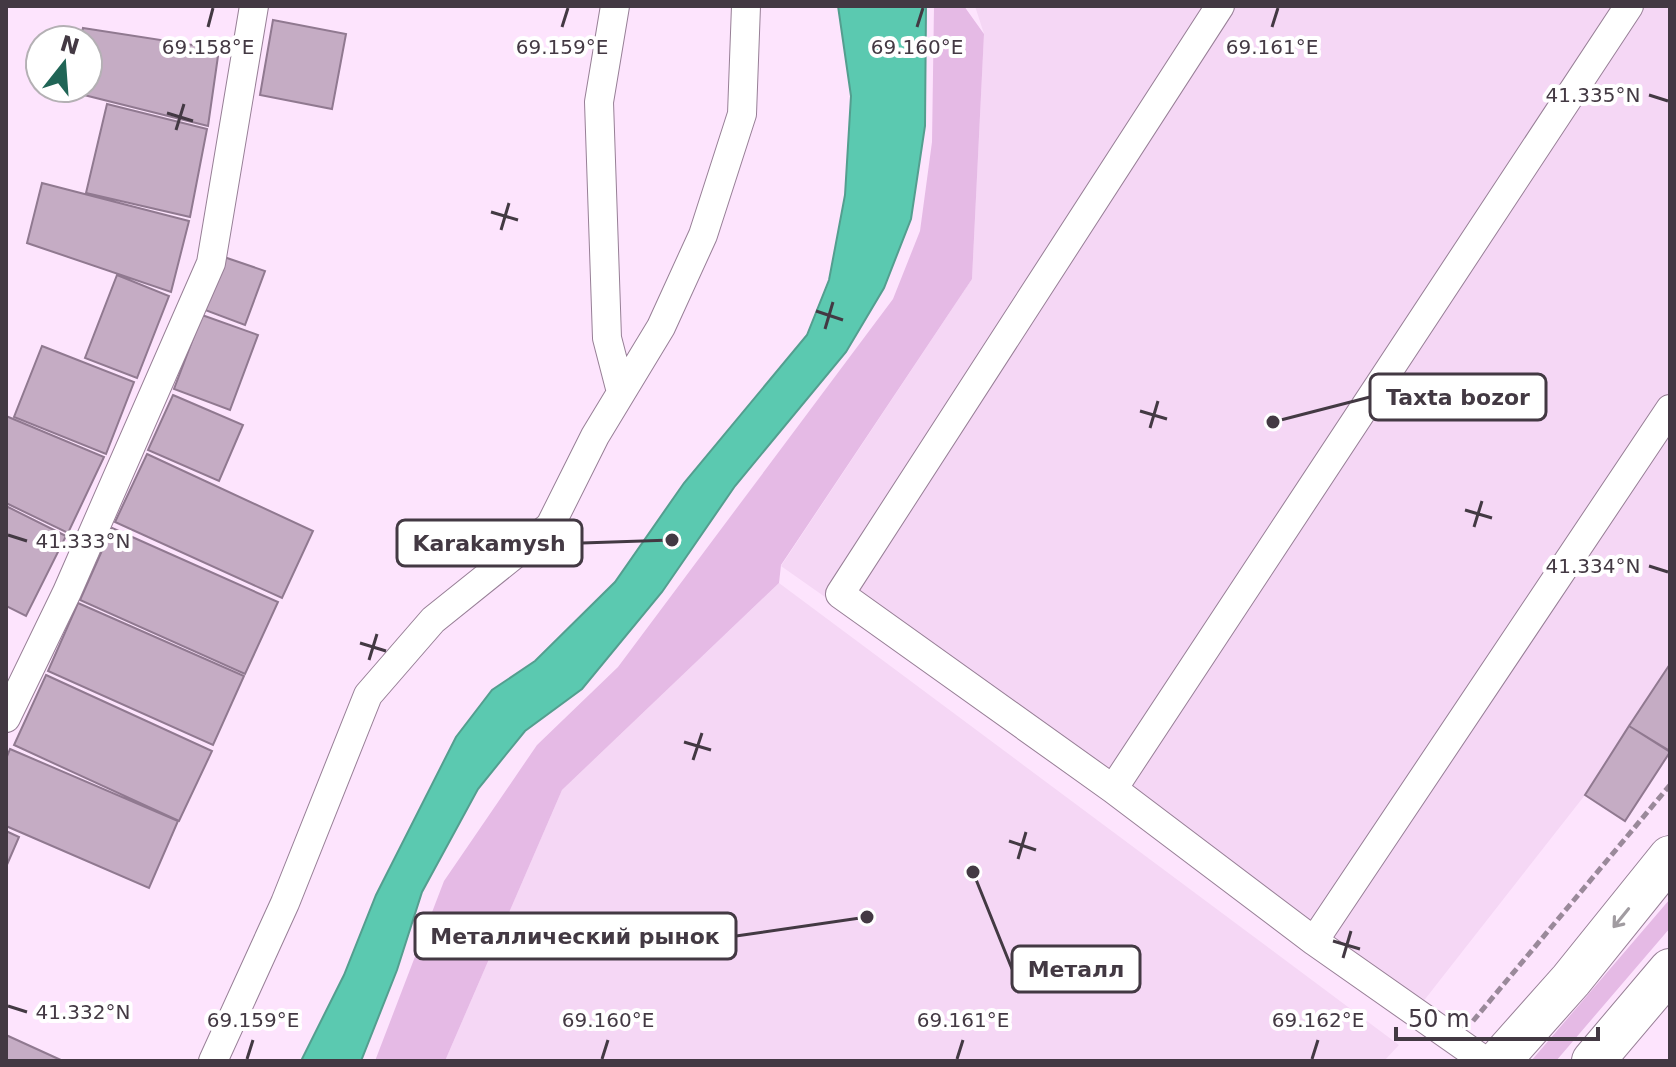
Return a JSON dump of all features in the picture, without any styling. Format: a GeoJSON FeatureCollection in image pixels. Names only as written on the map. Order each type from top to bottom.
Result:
{"type":"FeatureCollection","features":[{"type":"Feature","properties":{"kind":"highway"},"geometry":{"type":"LineString","coordinates":[[1499,1061],[1571,980],[1670,857]]}},
{"type":"Feature","properties":{"kind":"highway"},"geometry":{"type":"LineString","coordinates":[[1593,1061],[1670,970]]}},
{"type":"Feature","properties":{"kind":"street"},"geometry":{"type":"LineString","coordinates":[[6,718],[67,592],[211,263],[254,6]]}},
{"type":"Feature","properties":{"kind":"street"},"geometry":{"type":"LineString","coordinates":[[615,6],[599,102],[607,338],[621,392]]}},
{"type":"Feature","properties":{"kind":"street"},"geometry":{"type":"LineString","coordinates":[[213,1061],[285,903],[368,695],[433,620],[550,526],[595,436],[661,327],[703,235],[742,114],[746,6]]}},
{"type":"Feature","properties":{"kind":"street"},"geometry":{"type":"LineString","coordinates":[[1220,6],[840,594],[1113,789],[1314,941],[1485,1061]]}},
{"type":"Feature","properties":{"kind":"street"},"geometry":{"type":"LineString","coordinates":[[1113,789],[1629,6]]}},
{"type":"Feature","properties":{"kind":"street"},"geometry":{"type":"LineString","coordinates":[[1314,941],[1670,409]]}},
{"type":"Feature","properties":{"kind":"path"},"geometry":{"type":"LineString","coordinates":[[1456,1042],[1670,785]]}},
{"type":"Feature","properties":{"kind":"shaded area"},"geometry":{"type":"Polygon","coordinates":[[[838,6],[926,6],[925,126],[911,219],[884,288],[846,352],[735,486],[662,592],[582,689],[525,731],[478,789],[422,892],[397,970],[361,1061],[301,1061],[344,975],[376,895],[456,737],[492,690],[535,661],[615,582],[684,483],[807,335],[829,280],[845,195],[851,96],[838,6]]]}},
{"type":"Feature","properties":{"kind":"shaded area"},"geometry":{"type":"Polygon","coordinates":[[[934,6],[964,6],[984,34],[972,279],[781,565],[779,583],[562,790],[445,1061],[375,1061],[444,881],[537,745],[618,667],[893,299],[920,231],[932,142],[934,6]]]}},
{"type":"Feature","properties":{"kind":"shaded area"},"geometry":{"type":"Polygon","coordinates":[[[975,6],[1670,6],[1670,664],[1585,795],[1415,1012],[781,566],[972,279],[984,34],[975,6]]]}},
{"type":"Feature","properties":{"kind":"shaded area"},"geometry":{"type":"Polygon","coordinates":[[[779,583],[1399,1045],[1384,1061],[445,1061],[562,790],[779,583]]]}},
{"type":"Feature","properties":{"kind":"shaded area"},"geometry":{"type":"Polygon","coordinates":[[[1670,899],[1670,928],[1556,1061],[1531,1061],[1670,899]]]}},
{"type":"Feature","properties":{"kind":"building"},"geometry":{"type":"Polygon","coordinates":[[[273,20],[346,34],[332,109],[260,95],[273,20]]]}},
{"type":"Feature","properties":{"kind":"building"},"geometry":{"type":"Polygon","coordinates":[[[104,31],[219,49],[208,126],[104,100],[104,31]]]}},
{"type":"Feature","properties":{"kind":"building"},"geometry":{"type":"Polygon","coordinates":[[[107,104],[207,129],[190,217],[86,193],[107,104]]]}},
{"type":"Feature","properties":{"kind":"building"},"geometry":{"type":"Polygon","coordinates":[[[42,183],[189,221],[171,292],[27,243],[42,183]]]}},
{"type":"Feature","properties":{"kind":"building"},"geometry":{"type":"Polygon","coordinates":[[[224,257],[265,271],[245,325],[205,310],[224,257]]]}},
{"type":"Feature","properties":{"kind":"building"},"geometry":{"type":"Polygon","coordinates":[[[117,275],[169,296],[137,378],[85,358],[117,275]]]}},
{"type":"Feature","properties":{"kind":"building"},"geometry":{"type":"Polygon","coordinates":[[[202,315],[258,335],[230,410],[174,389],[202,315]]]}},
{"type":"Feature","properties":{"kind":"building"},"geometry":{"type":"Polygon","coordinates":[[[42,346],[134,382],[106,454],[14,417],[42,346]]]}},
{"type":"Feature","properties":{"kind":"building"},"geometry":{"type":"Polygon","coordinates":[[[173,395],[243,425],[219,481],[148,450],[173,395]]]}},
{"type":"Feature","properties":{"kind":"building"},"geometry":{"type":"Polygon","coordinates":[[[6,416],[104,457],[68,533],[6,503],[6,416]]]}},
{"type":"Feature","properties":{"kind":"building"},"geometry":{"type":"Polygon","coordinates":[[[147,454],[313,531],[282,598],[115,522],[147,454]]]}},
{"type":"Feature","properties":{"kind":"building"},"geometry":{"type":"Polygon","coordinates":[[[6,506],[66,536],[26,616],[6,606],[6,506]]]}},
{"type":"Feature","properties":{"kind":"building"},"geometry":{"type":"Polygon","coordinates":[[[112,528],[278,602],[245,674],[80,600],[112,528]]]}},
{"type":"Feature","properties":{"kind":"building"},"geometry":{"type":"Polygon","coordinates":[[[78,603],[244,676],[213,745],[48,671],[78,603]]]}},
{"type":"Feature","properties":{"kind":"building"},"geometry":{"type":"Polygon","coordinates":[[[1670,664],[1670,751],[1629,726],[1670,664]]]}},
{"type":"Feature","properties":{"kind":"building"},"geometry":{"type":"Polygon","coordinates":[[[46,675],[212,751],[179,821],[14,745],[46,675]]]}},
{"type":"Feature","properties":{"kind":"building"},"geometry":{"type":"Polygon","coordinates":[[[1629,726],[1670,752],[1625,821],[1585,795],[1629,726]]]}},
{"type":"Feature","properties":{"kind":"building"},"geometry":{"type":"Polygon","coordinates":[[[10,749],[178,821],[149,888],[6,826],[6,759],[10,749]]]}},
{"type":"Feature","properties":{"kind":"building"},"geometry":{"type":"Polygon","coordinates":[[[6,831],[19,837],[6,867],[6,831]]]}},
{"type":"Feature","properties":{"kind":"building"},"geometry":{"type":"Polygon","coordinates":[[[6,1035],[63,1061],[6,1061],[6,1035]]]}},
{"type":"Feature","properties":{"kind":"place","name":"Taxta bozor"},"geometry":{"type":"Point","coordinates":[1273,422]}},
{"type":"Feature","properties":{"kind":"place","name":"Karakamysh"},"geometry":{"type":"Point","coordinates":[672,540]}},
{"type":"Feature","properties":{"kind":"place","name":"Металл"},"geometry":{"type":"Point","coordinates":[973,872]}},
{"type":"Feature","properties":{"kind":"place","name":"Металлический рынок"},"geometry":{"type":"Point","coordinates":[867,917]}}]}
